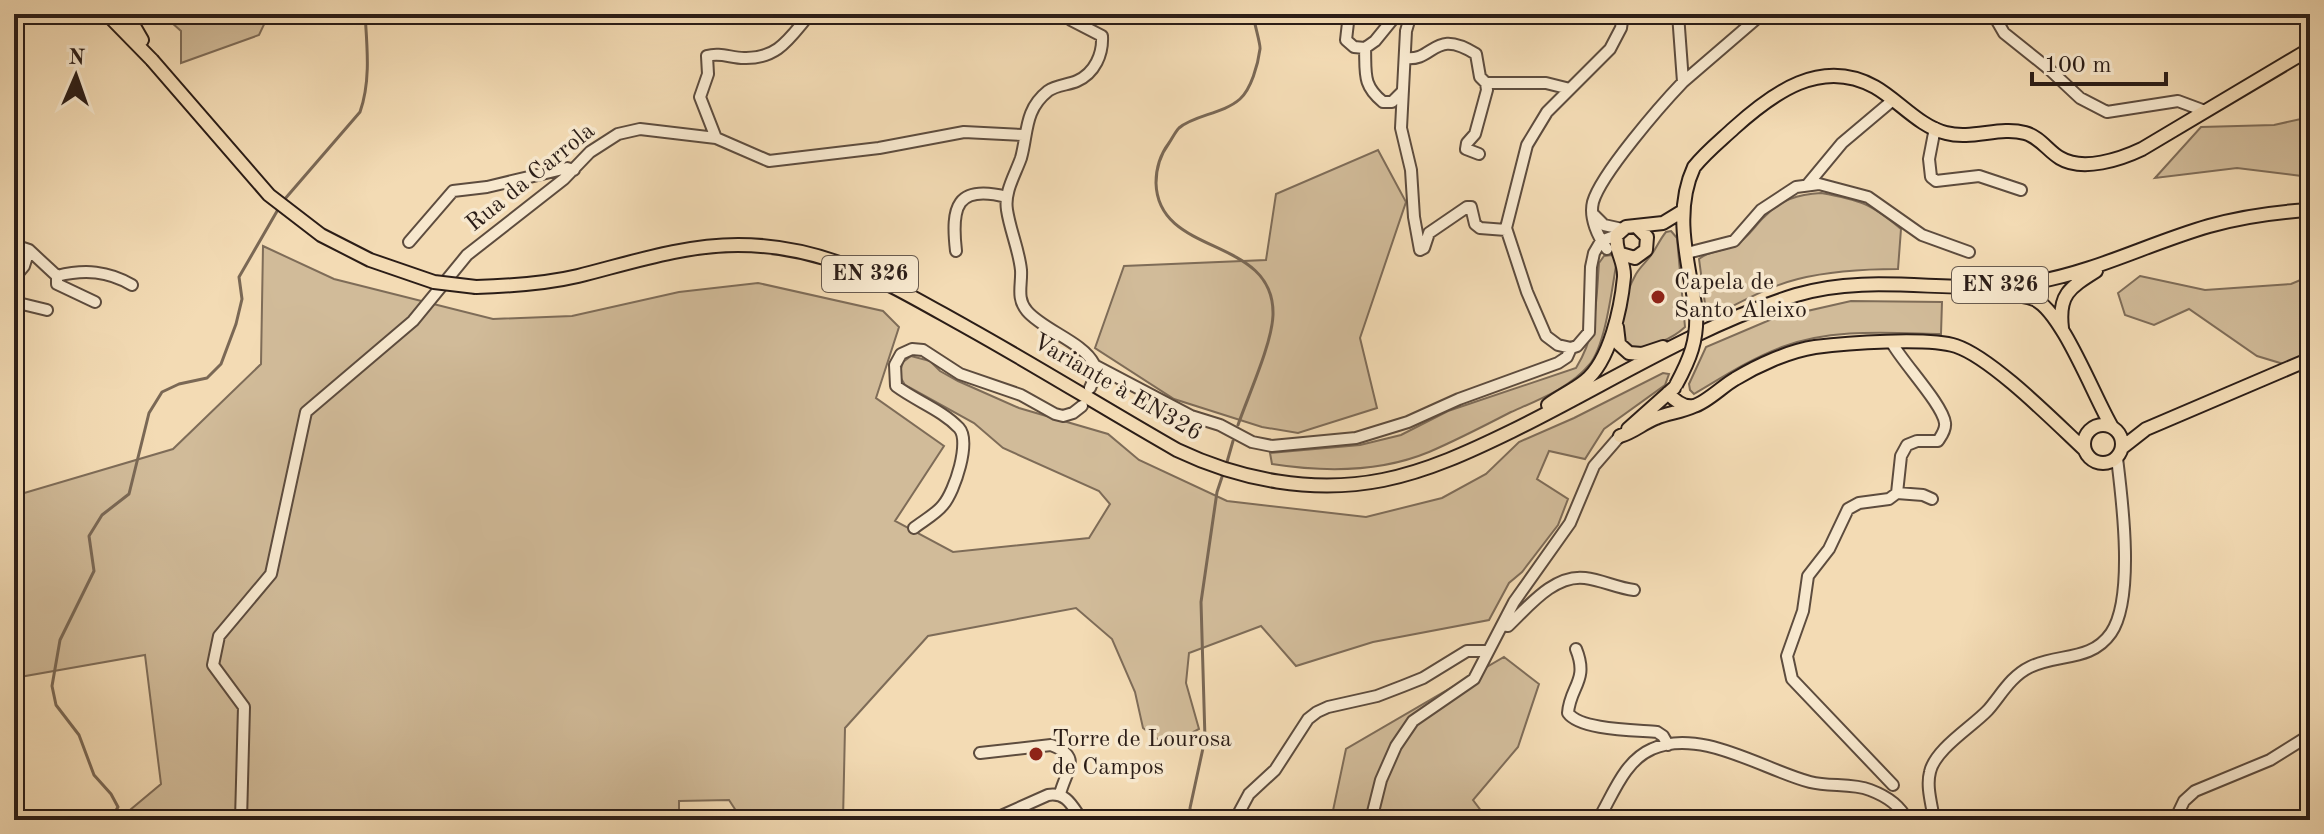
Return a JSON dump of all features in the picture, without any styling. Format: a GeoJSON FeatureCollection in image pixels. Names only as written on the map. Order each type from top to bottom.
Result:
{"type":"FeatureCollection","features":[{"type":"Feature","properties":{"kind":"main road","name":"Variante à EN326"},"geometry":{"type":"LineString","coordinates":[[107,14],[152,60],[269,195],[321,235],[370,260],[434,282],[476,287],[534,284],[677,251],[735,245],[777,247],[816,254],[882,280],[1177,450],[1221,469],[1291,483],[1330,485],[1382,480],[1460,456],[1685,341],[1750,311],[1799,294],[1846,285],[1888,283],[1972,286],[2033,283],[2109,263],[2208,226],[2254,216],[2310,210]]}},
{"type":"Feature","properties":{"kind":"main road","name":"Variante à EN326"},"geometry":{"type":"LineString","coordinates":[[119,14],[142,40],[152,60]]}},
{"type":"Feature","properties":{"kind":"main road"},"geometry":{"type":"LineString","coordinates":[[127,14],[142,40]]}},
{"type":"Feature","properties":{"kind":"main road"},"geometry":{"type":"LineString","coordinates":[[1620,436],[1672,389],[1692,357],[1696,340],[1696,310],[1681,212],[1694,167],[1757,108],[1780,92],[1807,78],[1831,75],[1854,78],[1874,87],[1935,128],[1957,135],[2025,133],[2042,141],[2060,158],[2073,163],[2089,163],[2128,156],[2310,49]]}},
{"type":"Feature","properties":{"kind":"main road"},"geometry":{"type":"LineString","coordinates":[[1527,423],[1593,374],[1608,348],[1624,280],[1663,223],[1681,212]]}},
{"type":"Feature","properties":{"kind":"main road"},"geometry":{"type":"LineString","coordinates":[[1614,243],[1637,227],[1663,223]]}},
{"type":"Feature","properties":{"kind":"main road"},"geometry":{"type":"LineString","coordinates":[[1637,227],[1645,232],[1648,241]]}},
{"type":"Feature","properties":{"kind":"main road"},"geometry":{"type":"LineString","coordinates":[[1614,243],[1630,258],[1640,257]]}},
{"type":"Feature","properties":{"kind":"main road"},"geometry":{"type":"LineString","coordinates":[[1614,243],[1624,280]]}},
{"type":"Feature","properties":{"kind":"main road"},"geometry":{"type":"LineString","coordinates":[[2062,330],[2061,305],[2065,296],[2076,284],[2109,263]]}},
{"type":"Feature","properties":{"kind":"main road"},"geometry":{"type":"LineString","coordinates":[[1888,283],[2033,299],[2052,314],[2062,330],[2114,428],[2120,452]]}},
{"type":"Feature","properties":{"kind":"main road"},"geometry":{"type":"LineString","coordinates":[[1617,311],[1619,344],[1629,353],[1642,354],[1685,341]]}},
{"type":"Feature","properties":{"kind":"main road"},"geometry":{"type":"LineString","coordinates":[[1620,436],[1635,432],[1655,418],[1694,406],[1738,377],[1799,352],[1813,348],[1940,343],[1973,354],[2085,450]]}},
{"type":"Feature","properties":{"kind":"main road"},"geometry":{"type":"LineString","coordinates":[[2095,397],[2085,450],[2098,463],[2111,462],[2146,429],[2310,359]]}},
{"type":"Feature","properties":{"kind":"main road"},"geometry":{"type":"LineString","coordinates":[[1672,389],[1683,405],[1694,406]]}},
{"type":"Feature","properties":{"kind":"main road"},"geometry":{"type":"LineString","coordinates":[[2058,425],[2091,430],[2100,425],[2146,429]]}},
{"type":"Feature","properties":{"kind":"street"},"geometry":{"type":"LineString","coordinates":[[716,138],[700,97],[708,74],[707,56],[716,53],[745,58],[770,54],[785,45],[810,14]]}},
{"type":"Feature","properties":{"kind":"street"},"geometry":{"type":"LineString","coordinates":[[1068,14],[1071,20],[1102,36],[1100,56],[1080,80],[1050,90],[1035,107],[1023,135],[1022,155],[1007,197],[1007,209],[1021,272],[1021,300],[1027,312],[1081,350],[1094,365],[1191,416],[1220,425],[1252,442],[1272,446],[1356,438],[1408,422],[1459,399],[1558,363],[1567,357],[1571,348]]}},
{"type":"Feature","properties":{"kind":"street"},"geometry":{"type":"LineString","coordinates":[[1349,14],[1346,40],[1354,47],[1365,48],[1375,41],[1397,14]]}},
{"type":"Feature","properties":{"kind":"street"},"geometry":{"type":"LineString","coordinates":[[1411,14],[1406,31],[1401,128],[1411,170],[1420,250],[1424,248],[1429,233],[1467,207],[1471,207],[1475,224],[1480,228],[1506,230]]}},
{"type":"Feature","properties":{"kind":"street"},"geometry":{"type":"LineString","coordinates":[[1614,243],[1593,259],[1589,332],[1577,346],[1558,345],[1546,336],[1506,230],[1527,145],[1547,112],[1610,49],[1621,28],[1623,14]]}},
{"type":"Feature","properties":{"kind":"street"},"geometry":{"type":"LineString","coordinates":[[1678,14],[1683,82]]}},
{"type":"Feature","properties":{"kind":"street"},"geometry":{"type":"LineString","coordinates":[[1614,243],[1592,214],[1593,203],[1615,165],[1683,82],[1762,14]]}},
{"type":"Feature","properties":{"kind":"street"},"geometry":{"type":"LineString","coordinates":[[1993,14],[2004,33],[2096,108],[2107,112],[2178,101],[2205,111]]}},
{"type":"Feature","properties":{"kind":"street"},"geometry":{"type":"LineString","coordinates":[[1405,58],[1413,59],[1440,43],[1454,44],[1476,54],[1480,77],[1486,83],[1487,90],[1475,134],[1466,149],[1479,154]]}},
{"type":"Feature","properties":{"kind":"street"},"geometry":{"type":"LineString","coordinates":[[1365,48],[1365,72],[1372,92],[1383,102],[1392,102],[1403,91]]}},
{"type":"Feature","properties":{"kind":"street"},"geometry":{"type":"LineString","coordinates":[[1486,83],[1546,83],[1570,89]]}},
{"type":"Feature","properties":{"kind":"street"},"geometry":{"type":"LineString","coordinates":[[1808,184],[1842,143],[1893,100]]}},
{"type":"Feature","properties":{"kind":"street"},"geometry":{"type":"LineString","coordinates":[[1935,128],[1929,159],[1931,177],[1936,181],[1979,176],[2021,190]]}},
{"type":"Feature","properties":{"kind":"street","name":"Rua da Carrola"},"geometry":{"type":"LineString","coordinates":[[241,820],[244,707],[213,665],[219,636],[271,574],[306,412],[413,321],[467,255],[574,170],[590,152],[618,134],[640,129],[716,138],[769,161],[879,148],[964,132],[1023,135]]}},
{"type":"Feature","properties":{"kind":"street"},"geometry":{"type":"LineString","coordinates":[[409,242],[453,191],[487,187],[567,168],[574,170]]}},
{"type":"Feature","properties":{"kind":"street"},"geometry":{"type":"LineString","coordinates":[[1687,253],[1734,241],[1761,210],[1796,187],[1808,184],[1868,197],[1922,235],[1969,252]]}},
{"type":"Feature","properties":{"kind":"street"},"geometry":{"type":"LineString","coordinates":[[956,251],[955,209],[962,198],[970,194],[992,193],[1007,197]]}},
{"type":"Feature","properties":{"kind":"street"},"geometry":{"type":"LineString","coordinates":[[1592,214],[1604,225],[1614,243]]}},
{"type":"Feature","properties":{"kind":"street"},"geometry":{"type":"LineString","coordinates":[[14,245],[29,250],[57,276],[57,284],[95,302]]}},
{"type":"Feature","properties":{"kind":"street"},"geometry":{"type":"LineString","coordinates":[[14,278],[24,266],[29,250]]}},
{"type":"Feature","properties":{"kind":"street"},"geometry":{"type":"LineString","coordinates":[[57,276],[73,272],[107,273],[132,285]]}},
{"type":"Feature","properties":{"kind":"street"},"geometry":{"type":"LineString","coordinates":[[14,302],[47,310]]}},
{"type":"Feature","properties":{"kind":"street"},"geometry":{"type":"LineString","coordinates":[[1892,343],[1903,362],[1924,386],[1945,423],[1943,435],[1938,441],[1917,441],[1907,445],[1901,456],[1901,481],[1897,493],[1889,499],[1859,503],[1848,509],[1829,549],[1808,576],[1803,611],[1787,656],[1792,679],[1893,785]]}},
{"type":"Feature","properties":{"kind":"street"},"geometry":{"type":"LineString","coordinates":[[914,528],[944,504],[960,466],[965,442],[962,431],[952,422],[896,386],[895,365],[901,354],[912,349],[923,350],[960,374],[1021,395],[1055,414],[1063,416],[1082,406]]}},
{"type":"Feature","properties":{"kind":"street"},"geometry":{"type":"LineString","coordinates":[[1090,388],[1094,365]]}},
{"type":"Feature","properties":{"kind":"street"},"geometry":{"type":"LineString","coordinates":[[1371,820],[1381,780],[1396,746],[1413,721],[1474,679],[1514,602],[1570,523],[1594,466],[1620,436]]}},
{"type":"Feature","properties":{"kind":"street"},"geometry":{"type":"LineString","coordinates":[[1934,820],[1930,771],[1944,751],[2027,668],[2046,660],[2077,656],[2099,647],[2113,630],[2122,598],[2124,562],[2120,452]]}},
{"type":"Feature","properties":{"kind":"street"},"geometry":{"type":"LineString","coordinates":[[1897,493],[1923,495],[1932,499]]}},
{"type":"Feature","properties":{"kind":"street"},"geometry":{"type":"LineString","coordinates":[[1502,625],[1508,626],[1540,596],[1559,582],[1572,578],[1583,577],[1634,590]]}},
{"type":"Feature","properties":{"kind":"street"},"geometry":{"type":"LineString","coordinates":[[1576,649],[1583,665],[1569,705],[1568,713],[1572,719],[1585,724],[1657,732],[1668,745]]}},
{"type":"Feature","properties":{"kind":"street"},"geometry":{"type":"LineString","coordinates":[[1235,820],[1249,794],[1275,770],[1308,719],[1317,712],[1377,696],[1423,678],[1467,651],[1488,651]]}},
{"type":"Feature","properties":{"kind":"street"},"geometry":{"type":"LineString","coordinates":[[2175,820],[2184,801],[2195,791],[2270,760],[2310,735]]}},
{"type":"Feature","properties":{"kind":"street"},"geometry":{"type":"LineString","coordinates":[[980,753],[1051,745],[1058,748],[1068,754],[1070,760],[1060,794]]}},
{"type":"Feature","properties":{"kind":"street"},"geometry":{"type":"LineString","coordinates":[[1598,820],[1632,761],[1654,748],[1668,745],[1706,746],[1814,783],[1866,788],[1887,798],[1903,811],[1907,820]]}},
{"type":"Feature","properties":{"kind":"street"},"geometry":{"type":"LineString","coordinates":[[992,820],[1048,795],[1060,794],[1066,797],[1082,820]]}},
{"type":"Feature","properties":{"kind":"shaded area"},"geometry":{"type":"Polygon","coordinates":[[[162,14],[269,14],[259,35],[181,63],[181,31],[162,14]]]}},
{"type":"Feature","properties":{"kind":"shaded area"},"geometry":{"type":"Polygon","coordinates":[[[2310,117],[2310,177],[2237,168],[2155,178],[2201,127],[2274,125],[2310,117]]]}},
{"type":"Feature","properties":{"kind":"shaded area"},"geometry":{"type":"Polygon","coordinates":[[[1378,150],[1406,202],[1360,338],[1377,408],[1298,433],[1262,427],[1174,399],[1095,348],[1124,266],[1266,260],[1276,194],[1378,150]]]}},
{"type":"Feature","properties":{"kind":"shaded area"},"geometry":{"type":"Polygon","coordinates":[[[1821,193],[1864,204],[1901,229],[1898,269],[1822,274],[1786,282],[1707,319],[1699,259],[1739,242],[1783,202],[1821,193]]]}},
{"type":"Feature","properties":{"kind":"shaded area"},"geometry":{"type":"Polygon","coordinates":[[[1671,231],[1677,238],[1685,327],[1659,342],[1629,349],[1622,322],[1628,291],[1638,271],[1666,232],[1671,231]]]}},
{"type":"Feature","properties":{"kind":"shaded area"},"geometry":{"type":"Polygon","coordinates":[[[263,246],[334,279],[493,319],[572,316],[679,292],[758,283],[883,311],[899,327],[876,398],[944,446],[895,521],[953,552],[1089,538],[1110,504],[1099,491],[1003,448],[974,423],[905,385],[899,375],[903,362],[911,356],[930,361],[958,381],[1019,408],[1108,434],[1139,460],[1227,501],[1366,517],[1442,498],[1486,474],[1519,442],[1663,373],[1669,374],[1665,385],[1604,429],[1585,459],[1549,451],[1537,479],[1568,499],[1558,525],[1522,572],[1509,583],[1489,620],[1373,642],[1296,666],[1261,626],[1189,653],[1186,683],[1199,729],[1167,746],[1143,728],[1135,692],[1112,639],[1076,608],[928,636],[845,728],[843,820],[742,820],[729,800],[679,801],[679,820],[118,820],[161,784],[145,655],[14,678],[14,496],[173,449],[261,364],[263,246]]]}},
{"type":"Feature","properties":{"kind":"shaded area"},"geometry":{"type":"Polygon","coordinates":[[[1612,255],[1617,260],[1600,344],[1589,365],[1563,387],[1411,459],[1352,468],[1272,464],[1270,453],[1360,445],[1401,435],[1448,411],[1576,368],[1592,330],[1599,263],[1604,256],[1612,255]]]}},
{"type":"Feature","properties":{"kind":"shaded area"},"geometry":{"type":"Polygon","coordinates":[[[2140,276],[2205,290],[2291,284],[2310,276],[2310,372],[2257,356],[2189,309],[2154,325],[2125,315],[2118,293],[2140,276]]]}},
{"type":"Feature","properties":{"kind":"shaded area"},"geometry":{"type":"Polygon","coordinates":[[[1851,301],[1942,302],[1941,334],[1841,334],[1801,341],[1759,357],[1694,394],[1690,390],[1689,384],[1706,347],[1772,319],[1851,301]]]}},
{"type":"Feature","properties":{"kind":"shaded area"},"geometry":{"type":"Polygon","coordinates":[[[1504,657],[1539,684],[1518,747],[1473,800],[1488,820],[1331,820],[1346,749],[1504,657]]]}},
{"type":"Feature","properties":{"kind":"waterway"},"geometry":{"type":"LineString","coordinates":[[284,200],[360,112],[367,76],[365,14]]}},
{"type":"Feature","properties":{"kind":"waterway"},"geometry":{"type":"LineString","coordinates":[[1238,425],[1272,327],[1269,289],[1256,271],[1175,224],[1162,207],[1156,177],[1161,157],[1179,128],[1233,104],[1247,89],[1260,49],[1253,14]]}},
{"type":"Feature","properties":{"kind":"waterway"},"geometry":{"type":"LineString","coordinates":[[110,820],[118,807],[94,775],[79,735],[56,705],[52,686],[60,640],[94,571],[89,536],[102,515],[129,494],[149,413],[162,392],[179,384],[207,378],[221,364],[242,299],[239,277],[280,206]]}},
{"type":"Feature","properties":{"kind":"waterway"},"geometry":{"type":"LineString","coordinates":[[1227,462],[1233,441]]}},
{"type":"Feature","properties":{"kind":"waterway"},"geometry":{"type":"LineString","coordinates":[[1191,820],[1190,808],[1205,739],[1201,602],[1217,492],[1222,477]]}},
{"type":"Feature","properties":{"kind":"place","name":"Capela de Santo Aleixo"},"geometry":{"type":"Point","coordinates":[1658,297]}},
{"type":"Feature","properties":{"kind":"place","name":"Torre de Lourosa de Campos"},"geometry":{"type":"Point","coordinates":[1036,754]}}]}
